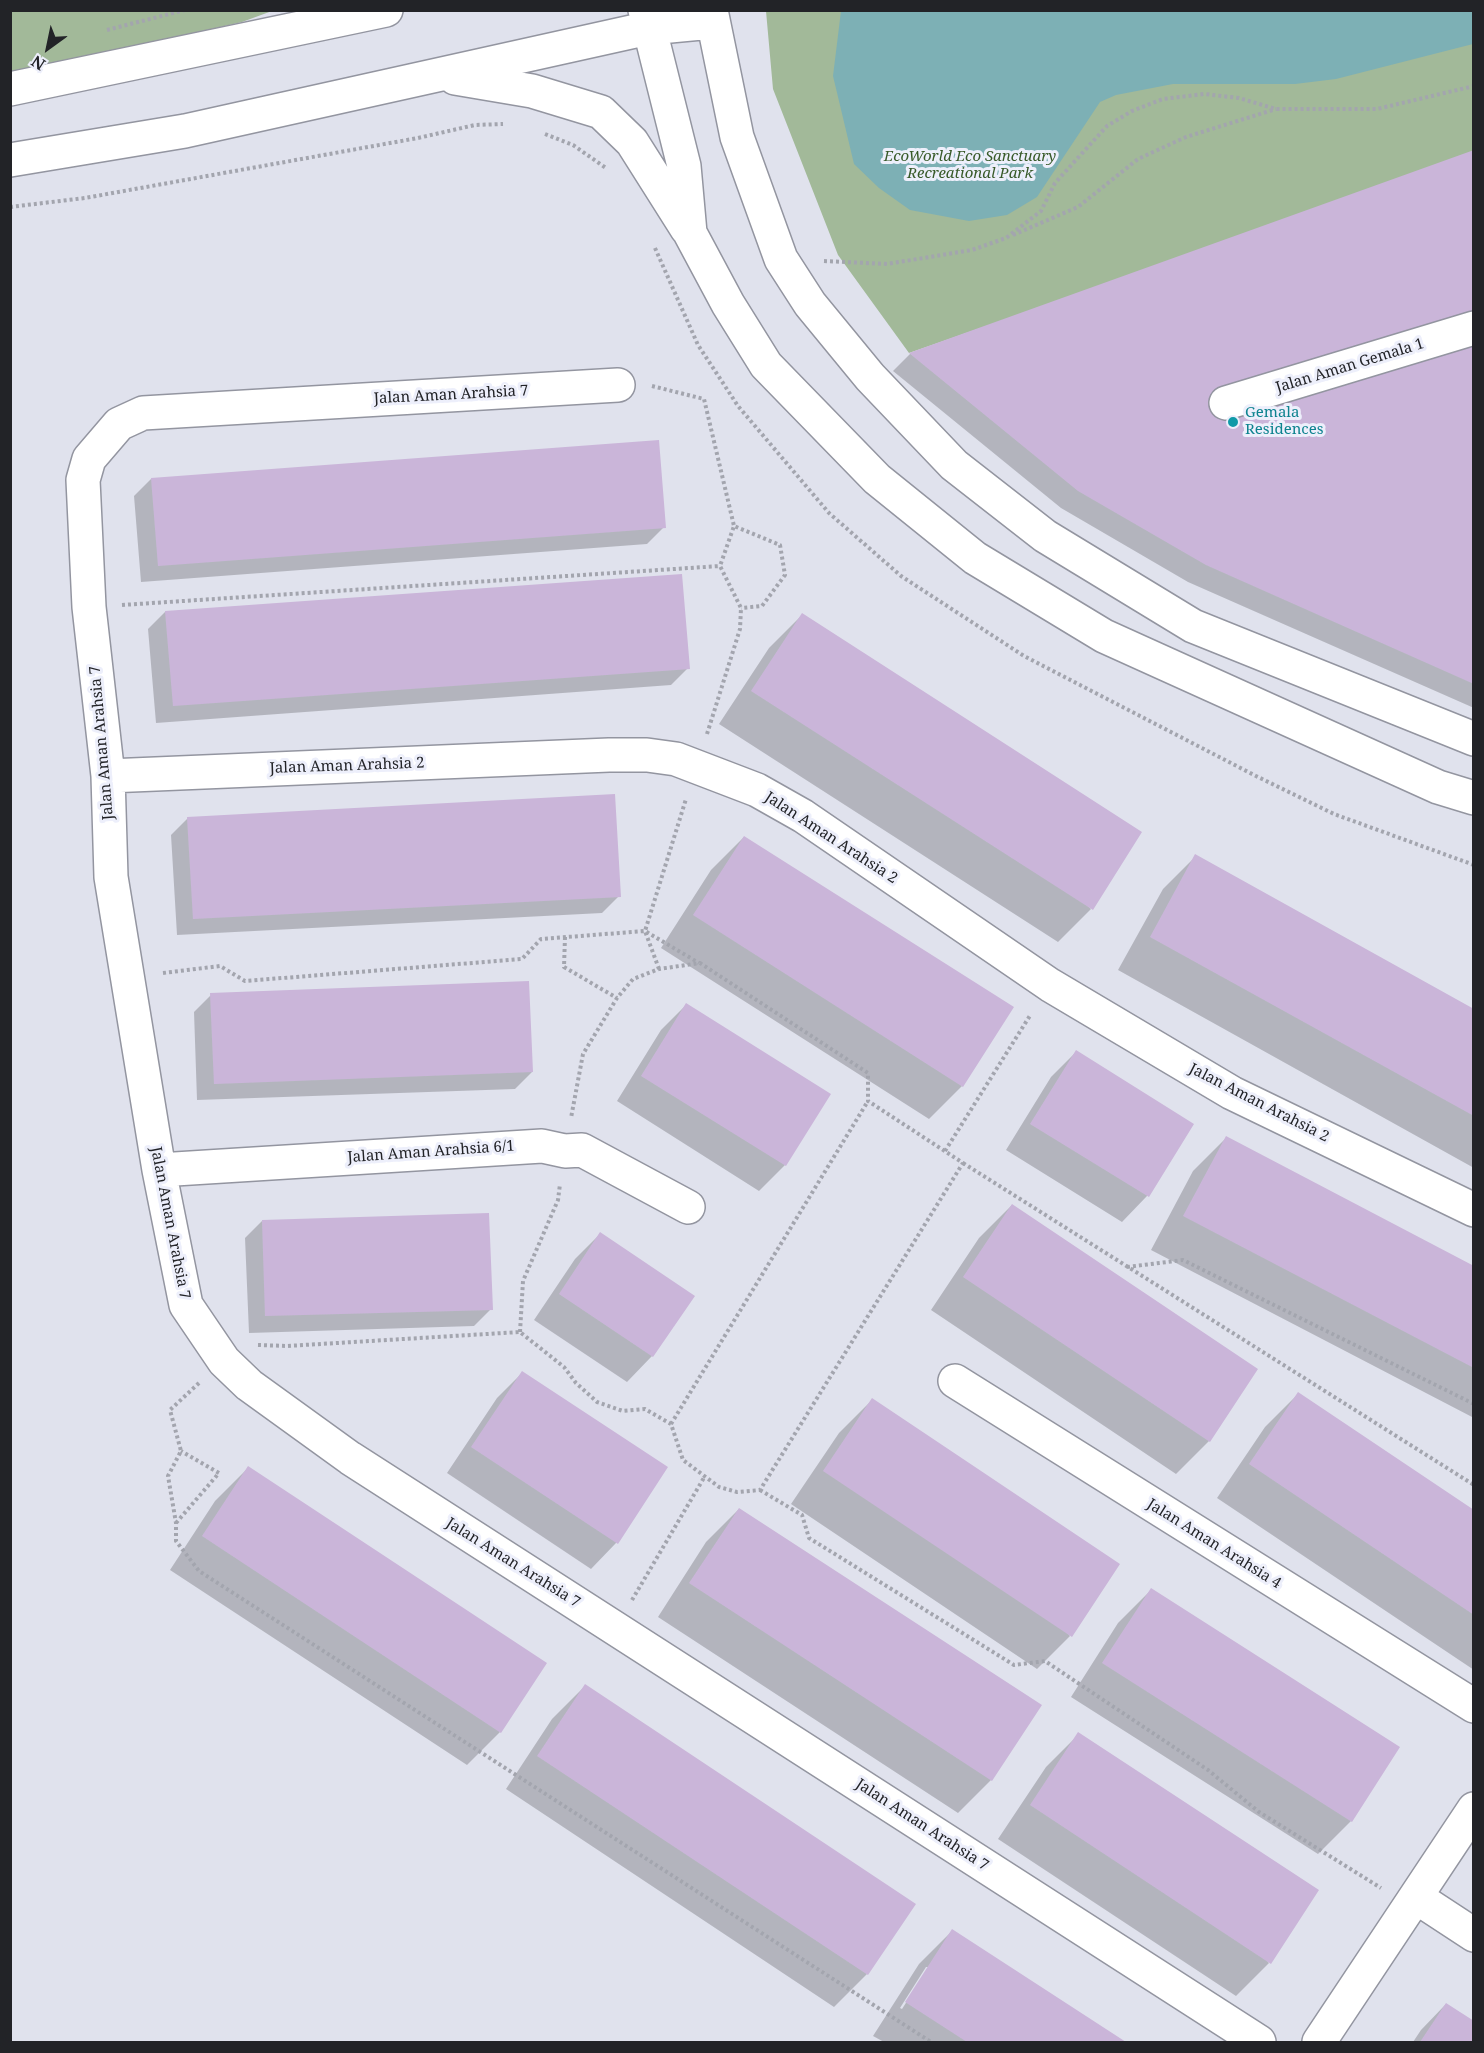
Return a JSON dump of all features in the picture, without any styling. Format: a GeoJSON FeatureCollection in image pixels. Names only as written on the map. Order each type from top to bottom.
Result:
{"type":"FeatureCollection","features":[{"type":"Feature","properties":{"kind":"street"},"geometry":{"type":"LineString","coordinates":[[10,89],[386,10]]}},
{"type":"Feature","properties":{"kind":"street"},"geometry":{"type":"LineString","coordinates":[[10,160],[185,130],[438,76],[647,19],[711,16],[737,137],[781,259],[810,304],[870,376],[954,465],[1045,536],[1194,626],[1473,739]]}},
{"type":"Feature","properties":{"kind":"street"},"geometry":{"type":"LineString","coordinates":[[647,19],[684,166],[690,233]]}},
{"type":"Feature","properties":{"kind":"street"},"geometry":{"type":"LineString","coordinates":[[438,76],[532,91],[601,112],[632,142],[690,233],[728,304],[766,365],[877,479],[975,558],[1104,636],[1438,787],[1473,798]]}},
{"type":"Feature","properties":{"kind":"street","name":"Jalan Aman Gemala 1"},"geometry":{"type":"LineString","coordinates":[[1226,403],[1473,328]]}},
{"type":"Feature","properties":{"kind":"street","name":"Jalan Aman Arahsia 7"},"geometry":{"type":"LineString","coordinates":[[618,385],[143,413],[119,424],[89,459],[83,480],[88,607],[108,776],[111,878],[159,1170],[186,1305],[224,1360],[249,1385],[350,1458],[616,1627],[1259,2043]]}},
{"type":"Feature","properties":{"kind":"street","name":"Jalan Aman Arahsia 2"},"geometry":{"type":"LineString","coordinates":[[108,776],[609,755],[647,754],[676,759],[757,790],[803,816],[1050,985],[1232,1093],[1473,1210]]}},
{"type":"Feature","properties":{"kind":"street","name":"Jalan Aman Arahsia 6/1"},"geometry":{"type":"LineString","coordinates":[[159,1170],[542,1146],[565,1151],[582,1150],[688,1207]]}},
{"type":"Feature","properties":{"kind":"street","name":"Jalan Aman Arahsia 4"},"geometry":{"type":"LineString","coordinates":[[955,1381],[1473,1706]]}},
{"type":"Feature","properties":{"kind":"street"},"geometry":{"type":"LineString","coordinates":[[1319,2043],[1473,1809]]}},
{"type":"Feature","properties":{"kind":"street"},"geometry":{"type":"LineString","coordinates":[[1413,1902],[1473,1935]]}},
{"type":"Feature","properties":{"kind":"path"},"geometry":{"type":"LineString","coordinates":[[1006,238],[1041,211],[1055,183],[1107,126],[1132,111],[1163,99],[1204,94],[1239,98],[1276,109],[1377,110],[1473,86]]}},
{"type":"Feature","properties":{"kind":"path"},"geometry":{"type":"LineString","coordinates":[[826,269],[820,260],[887,264],[972,250],[1006,238],[1078,207],[1138,159],[1186,137],[1276,109]]}},
{"type":"Feature","properties":{"kind":"path"},"geometry":{"type":"LineString","coordinates":[[10,207],[108,194],[418,138],[475,125],[508,124]]}},
{"type":"Feature","properties":{"kind":"path"},"geometry":{"type":"LineString","coordinates":[[541,132],[573,145],[614,174]]}},
{"type":"Feature","properties":{"kind":"path"},"geometry":{"type":"LineString","coordinates":[[655,246],[698,345],[738,406],[829,513],[901,576],[1024,656],[1256,776],[1334,814],[1473,865]]}},
{"type":"Feature","properties":{"kind":"path"},"geometry":{"type":"LineString","coordinates":[[618,385],[637,382],[704,399],[734,526],[720,566],[741,608],[740,629],[731,665],[645,931],[659,969]]}},
{"type":"Feature","properties":{"kind":"path"},"geometry":{"type":"LineString","coordinates":[[734,526],[780,545],[785,574],[762,606],[741,608]]}},
{"type":"Feature","properties":{"kind":"path"},"geometry":{"type":"LineString","coordinates":[[88,607],[720,566]]}},
{"type":"Feature","properties":{"kind":"path"},"geometry":{"type":"LineString","coordinates":[[127,977],[219,966],[245,981],[522,959],[541,939],[645,931],[700,963],[868,1073],[868,1101],[671,1424]]}},
{"type":"Feature","properties":{"kind":"path"},"geometry":{"type":"LineString","coordinates":[[565,937],[564,967],[617,998]]}},
{"type":"Feature","properties":{"kind":"path"},"geometry":{"type":"LineString","coordinates":[[520,1332],[523,1281],[558,1200],[583,1054],[617,998],[633,979],[659,969],[700,963]]}},
{"type":"Feature","properties":{"kind":"path"},"geometry":{"type":"LineString","coordinates":[[945,1151],[1050,985]]}},
{"type":"Feature","properties":{"kind":"path"},"geometry":{"type":"LineString","coordinates":[[868,1101],[1126,1268],[1473,1485]]}},
{"type":"Feature","properties":{"kind":"path"},"geometry":{"type":"LineString","coordinates":[[760,1490],[963,1163]]}},
{"type":"Feature","properties":{"kind":"path"},"geometry":{"type":"LineString","coordinates":[[1126,1268],[1183,1260],[1473,1404]]}},
{"type":"Feature","properties":{"kind":"path"},"geometry":{"type":"LineString","coordinates":[[931,2043],[199,1571],[176,1541],[176,1523],[168,1476],[181,1451],[170,1410],[246,1343],[287,1346],[520,1332],[564,1367],[576,1383],[597,1402],[623,1411],[645,1409],[671,1424],[683,1460],[719,1487],[737,1492],[760,1490],[802,1515],[809,1538],[1014,1665],[1045,1661],[1208,1770],[1259,1812],[1413,1902]]}},
{"type":"Feature","properties":{"kind":"path"},"geometry":{"type":"LineString","coordinates":[[176,1523],[219,1473],[181,1451]]}},
{"type":"Feature","properties":{"kind":"path"},"geometry":{"type":"LineString","coordinates":[[616,1627],[705,1476]]}},
{"type":"Feature","properties":{"kind":"green space"},"geometry":{"type":"Polygon","coordinates":[[[11,11],[272,11],[242,22],[11,75],[11,11]]]}},
{"type":"Feature","properties":{"kind":"green space","name":"EcoWorld Eco Sanctuary Recreational Park"},"geometry":{"type":"Polygon","coordinates":[[[766,11],[1473,11],[1473,154],[909,353],[838,255],[773,89],[766,11]]]}},
{"type":"Feature","properties":{"kind":"water"},"geometry":{"type":"Polygon","coordinates":[[[841,11],[1473,11],[1473,44],[1336,79],[1295,84],[1173,84],[1116,95],[1100,102],[1037,197],[1007,215],[969,221],[910,210],[879,188],[854,164],[833,76],[841,11]]]}},
{"type":"Feature","properties":{"kind":"building","name":"Gemala Residences"},"geometry":{"type":"Polygon","coordinates":[[[1474,150],[1474,684],[1206,565],[1078,491],[909,353],[1474,150]]]}},
{"type":"Feature","properties":{"kind":"building"},"geometry":{"type":"Polygon","coordinates":[[[659,440],[666,528],[158,566],[151,478],[659,440]]]}},
{"type":"Feature","properties":{"kind":"building"},"geometry":{"type":"Polygon","coordinates":[[[682,574],[690,669],[173,706],[165,611],[682,574]]]}},
{"type":"Feature","properties":{"kind":"building"},"geometry":{"type":"Polygon","coordinates":[[[802,613],[1142,832],[1093,910],[751,691],[802,613]]]}},
{"type":"Feature","properties":{"kind":"building"},"geometry":{"type":"Polygon","coordinates":[[[615,794],[621,897],[193,919],[187,817],[615,794]]]}},
{"type":"Feature","properties":{"kind":"building"},"geometry":{"type":"Polygon","coordinates":[[[744,836],[1014,1007],[963,1087],[693,915],[744,836]]]}},
{"type":"Feature","properties":{"kind":"building"},"geometry":{"type":"Polygon","coordinates":[[[1195,854],[1474,1009],[1474,1116],[1150,937],[1195,854]]]}},
{"type":"Feature","properties":{"kind":"building"},"geometry":{"type":"Polygon","coordinates":[[[529,981],[533,1072],[214,1084],[210,993],[529,981]]]}},
{"type":"Feature","properties":{"kind":"building"},"geometry":{"type":"Polygon","coordinates":[[[686,1003],[831,1094],[786,1166],[641,1076],[686,1003]]]}},
{"type":"Feature","properties":{"kind":"building"},"geometry":{"type":"Polygon","coordinates":[[[1076,1050],[1194,1124],[1149,1197],[1030,1124],[1076,1050]]]}},
{"type":"Feature","properties":{"kind":"building"},"geometry":{"type":"Polygon","coordinates":[[[1226,1136],[1474,1266],[1474,1368],[1183,1216],[1226,1136]]]}},
{"type":"Feature","properties":{"kind":"building"},"geometry":{"type":"Polygon","coordinates":[[[1012,1204],[1258,1369],[1210,1442],[963,1277],[1012,1204]]]}},
{"type":"Feature","properties":{"kind":"building"},"geometry":{"type":"Polygon","coordinates":[[[489,1213],[493,1310],[265,1316],[262,1220],[489,1213]]]}},
{"type":"Feature","properties":{"kind":"building"},"geometry":{"type":"Polygon","coordinates":[[[600,1232],[695,1296],[653,1357],[559,1294],[600,1232]]]}},
{"type":"Feature","properties":{"kind":"building"},"geometry":{"type":"Polygon","coordinates":[[[522,1371],[668,1467],[618,1544],[471,1447],[522,1371]]]}},
{"type":"Feature","properties":{"kind":"building"},"geometry":{"type":"Polygon","coordinates":[[[1298,1392],[1474,1510],[1474,1615],[1249,1464],[1298,1392]]]}},
{"type":"Feature","properties":{"kind":"building"},"geometry":{"type":"Polygon","coordinates":[[[872,1398],[1120,1564],[1072,1637],[823,1471],[872,1398]]]}},
{"type":"Feature","properties":{"kind":"building"},"geometry":{"type":"Polygon","coordinates":[[[248,1466],[547,1663],[501,1733],[202,1536],[248,1466]]]}},
{"type":"Feature","properties":{"kind":"building"},"geometry":{"type":"Polygon","coordinates":[[[739,1508],[1042,1705],[992,1781],[689,1583],[739,1508]]]}},
{"type":"Feature","properties":{"kind":"building"},"geometry":{"type":"Polygon","coordinates":[[[1151,1588],[1400,1747],[1352,1822],[1102,1663],[1151,1588]]]}},
{"type":"Feature","properties":{"kind":"building"},"geometry":{"type":"Polygon","coordinates":[[[585,1684],[916,1904],[868,1975],[537,1756],[585,1684]]]}},
{"type":"Feature","properties":{"kind":"building"},"geometry":{"type":"Polygon","coordinates":[[[1078,1732],[1319,1890],[1271,1964],[1030,1805],[1078,1732]]]}},
{"type":"Feature","properties":{"kind":"building"},"geometry":{"type":"Polygon","coordinates":[[[952,1929],[1126,2042],[967,2042],[905,2002],[952,1929]]]}},
{"type":"Feature","properties":{"kind":"building"},"geometry":{"type":"Polygon","coordinates":[[[1446,2003],[1474,2021],[1474,2042],[1420,2042],[1446,2003]]]}},
{"type":"Feature","properties":{"kind":"place","name":"Gemala Residences"},"geometry":{"type":"Point","coordinates":[1233,422]}}]}
